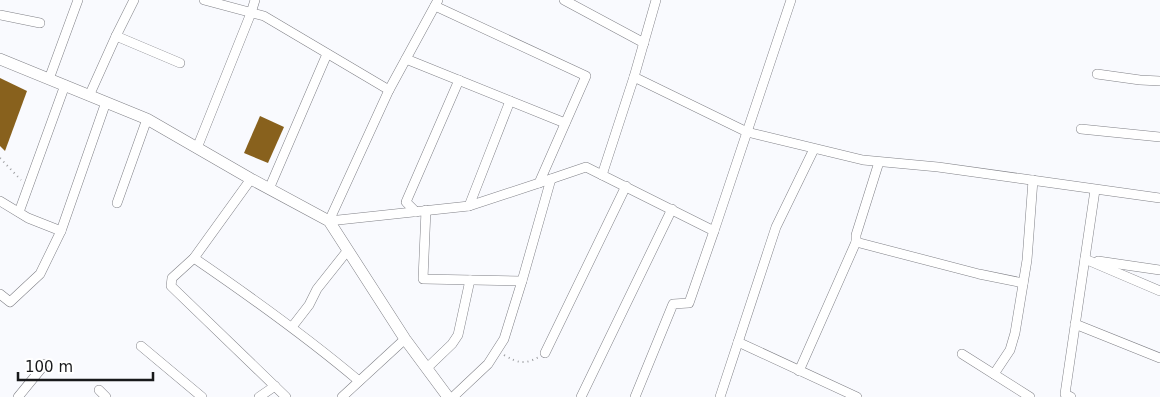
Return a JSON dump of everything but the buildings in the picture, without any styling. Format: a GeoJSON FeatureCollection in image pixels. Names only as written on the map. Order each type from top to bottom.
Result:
{"type":"FeatureCollection","features":[{"type":"Feature","properties":{"kind":"street"},"geometry":{"type":"LineString","coordinates":[[49,79],[78,0]]}},
{"type":"Feature","properties":{"kind":"street"},"geometry":{"type":"LineString","coordinates":[[89,96],[134,0]]}},
{"type":"Feature","properties":{"kind":"street"},"geometry":{"type":"LineString","coordinates":[[204,0],[264,16],[389,90]]}},
{"type":"Feature","properties":{"kind":"street"},"geometry":{"type":"LineString","coordinates":[[198,148],[255,0]]}},
{"type":"Feature","properties":{"kind":"street"},"geometry":{"type":"LineString","coordinates":[[564,0],[644,43]]}},
{"type":"Feature","properties":{"kind":"street"},"geometry":{"type":"LineString","coordinates":[[602,174],[634,76],[656,0]]}},
{"type":"Feature","properties":{"kind":"street"},"geometry":{"type":"LineString","coordinates":[[635,397],[672,304],[689,303],[748,132],[789,1]]}},
{"type":"Feature","properties":{"kind":"street"},"geometry":{"type":"LineString","coordinates":[[329,221],[389,90],[437,3],[586,76],[539,182]]}},
{"type":"Feature","properties":{"kind":"street"},"geometry":{"type":"LineString","coordinates":[[0,15],[40,23]]}},
{"type":"Feature","properties":{"kind":"street"},"geometry":{"type":"LineString","coordinates":[[116,36],[180,63]]}},
{"type":"Feature","properties":{"kind":"street"},"geometry":{"type":"LineString","coordinates":[[269,189],[327,54]]}},
{"type":"Feature","properties":{"kind":"street"},"geometry":{"type":"LineString","coordinates":[[0,59],[147,119],[329,221],[405,339],[448,397]]}},
{"type":"Feature","properties":{"kind":"street"},"geometry":{"type":"LineString","coordinates":[[406,59],[566,123]]}},
{"type":"Feature","properties":{"kind":"street"},"geometry":{"type":"LineString","coordinates":[[1097,74],[1140,80],[1160,80]]}},
{"type":"Feature","properties":{"kind":"street"},"geometry":{"type":"LineString","coordinates":[[634,76],[748,132],[814,149],[863,160],[938,167],[1160,198]]}},
{"type":"Feature","properties":{"kind":"street"},"geometry":{"type":"LineString","coordinates":[[416,212],[406,202],[460,80]]}},
{"type":"Feature","properties":{"kind":"street"},"geometry":{"type":"LineString","coordinates":[[19,212],[65,86]]}},
{"type":"Feature","properties":{"kind":"street"},"geometry":{"type":"LineString","coordinates":[[469,206],[510,100]]}},
{"type":"Feature","properties":{"kind":"street"},"geometry":{"type":"LineString","coordinates":[[0,294],[10,302],[40,274],[61,231],[106,102]]}},
{"type":"Feature","properties":{"kind":"street"},"geometry":{"type":"LineString","coordinates":[[117,203],[147,119]]}},
{"type":"Feature","properties":{"kind":"street"},"geometry":{"type":"LineString","coordinates":[[1081,129],[1160,138]]}},
{"type":"Feature","properties":{"kind":"street"},"geometry":{"type":"LineString","coordinates":[[720,397],[776,226],[814,149]]}},
{"type":"Feature","properties":{"kind":"street"},"geometry":{"type":"LineString","coordinates":[[799,370],[856,242],[856,235],[878,162]]}},
{"type":"Feature","properties":{"kind":"street"},"geometry":{"type":"LineString","coordinates":[[329,221],[469,206],[586,167],[714,230]]}},
{"type":"Feature","properties":{"kind":"street"},"geometry":{"type":"LineString","coordinates":[[251,179],[194,258],[172,278],[171,286],[286,397]]}},
{"type":"Feature","properties":{"kind":"street"},"geometry":{"type":"LineString","coordinates":[[453,397],[488,364],[504,339],[551,179]]}},
{"type":"Feature","properties":{"kind":"street"},"geometry":{"type":"LineString","coordinates":[[994,374],[1010,350],[1015,333],[1027,260],[1033,180]]}},
{"type":"Feature","properties":{"kind":"street"},"geometry":{"type":"LineString","coordinates":[[545,354],[626,186]]}},
{"type":"Feature","properties":{"kind":"street"},"geometry":{"type":"LineString","coordinates":[[1066,396],[1095,190]]}},
{"type":"Feature","properties":{"kind":"street"},"geometry":{"type":"LineString","coordinates":[[0,201],[28,218],[61,231]]}},
{"type":"Feature","properties":{"kind":"street"},"geometry":{"type":"LineString","coordinates":[[581,397],[672,209]]}},
{"type":"Feature","properties":{"kind":"street"},"geometry":{"type":"LineString","coordinates":[[426,210],[423,279],[522,281]]}},
{"type":"Feature","properties":{"kind":"street"},"geometry":{"type":"LineString","coordinates":[[856,242],[979,274],[1023,283]]}},
{"type":"Feature","properties":{"kind":"street"},"geometry":{"type":"LineString","coordinates":[[292,327],[309,305],[317,289],[348,250]]}},
{"type":"Feature","properties":{"kind":"street"},"geometry":{"type":"LineString","coordinates":[[194,258],[253,298],[360,381]]}},
{"type":"Feature","properties":{"kind":"street"},"geometry":{"type":"LineString","coordinates":[[1085,260],[1160,270]]}},
{"type":"Feature","properties":{"kind":"street"},"geometry":{"type":"LineString","coordinates":[[1085,260],[1160,291]]}},
{"type":"Feature","properties":{"kind":"street"},"geometry":{"type":"LineString","coordinates":[[427,368],[452,344],[458,335],[470,280]]}},
{"type":"Feature","properties":{"kind":"street"},"geometry":{"type":"LineString","coordinates":[[1075,324],[1160,358]]}},
{"type":"Feature","properties":{"kind":"street"},"geometry":{"type":"LineString","coordinates":[[342,397],[405,339]]}},
{"type":"Feature","properties":{"kind":"street"},"geometry":{"type":"LineString","coordinates":[[738,342],[857,397]]}},
{"type":"Feature","properties":{"kind":"street"},"geometry":{"type":"LineString","coordinates":[[141,346],[202,397]]}},
{"type":"Feature","properties":{"kind":"street"},"geometry":{"type":"LineString","coordinates":[[962,354],[1030,397]]}},
{"type":"Feature","properties":{"kind":"street"},"geometry":{"type":"LineString","coordinates":[[18,397],[45,364]]}},
{"type":"Feature","properties":{"kind":"street"},"geometry":{"type":"LineString","coordinates":[[259,397],[275,386]]}},
{"type":"Feature","properties":{"kind":"street"},"geometry":{"type":"LineString","coordinates":[[98,390],[106,397]]}},
{"type":"Feature","properties":{"kind":"path"},"geometry":{"type":"LineString","coordinates":[[0,158],[20,179],[29,184]]}},
{"type":"Feature","properties":{"kind":"path"},"geometry":{"type":"LineString","coordinates":[[497,350],[516,362],[529,362],[545,354]]}}]}
